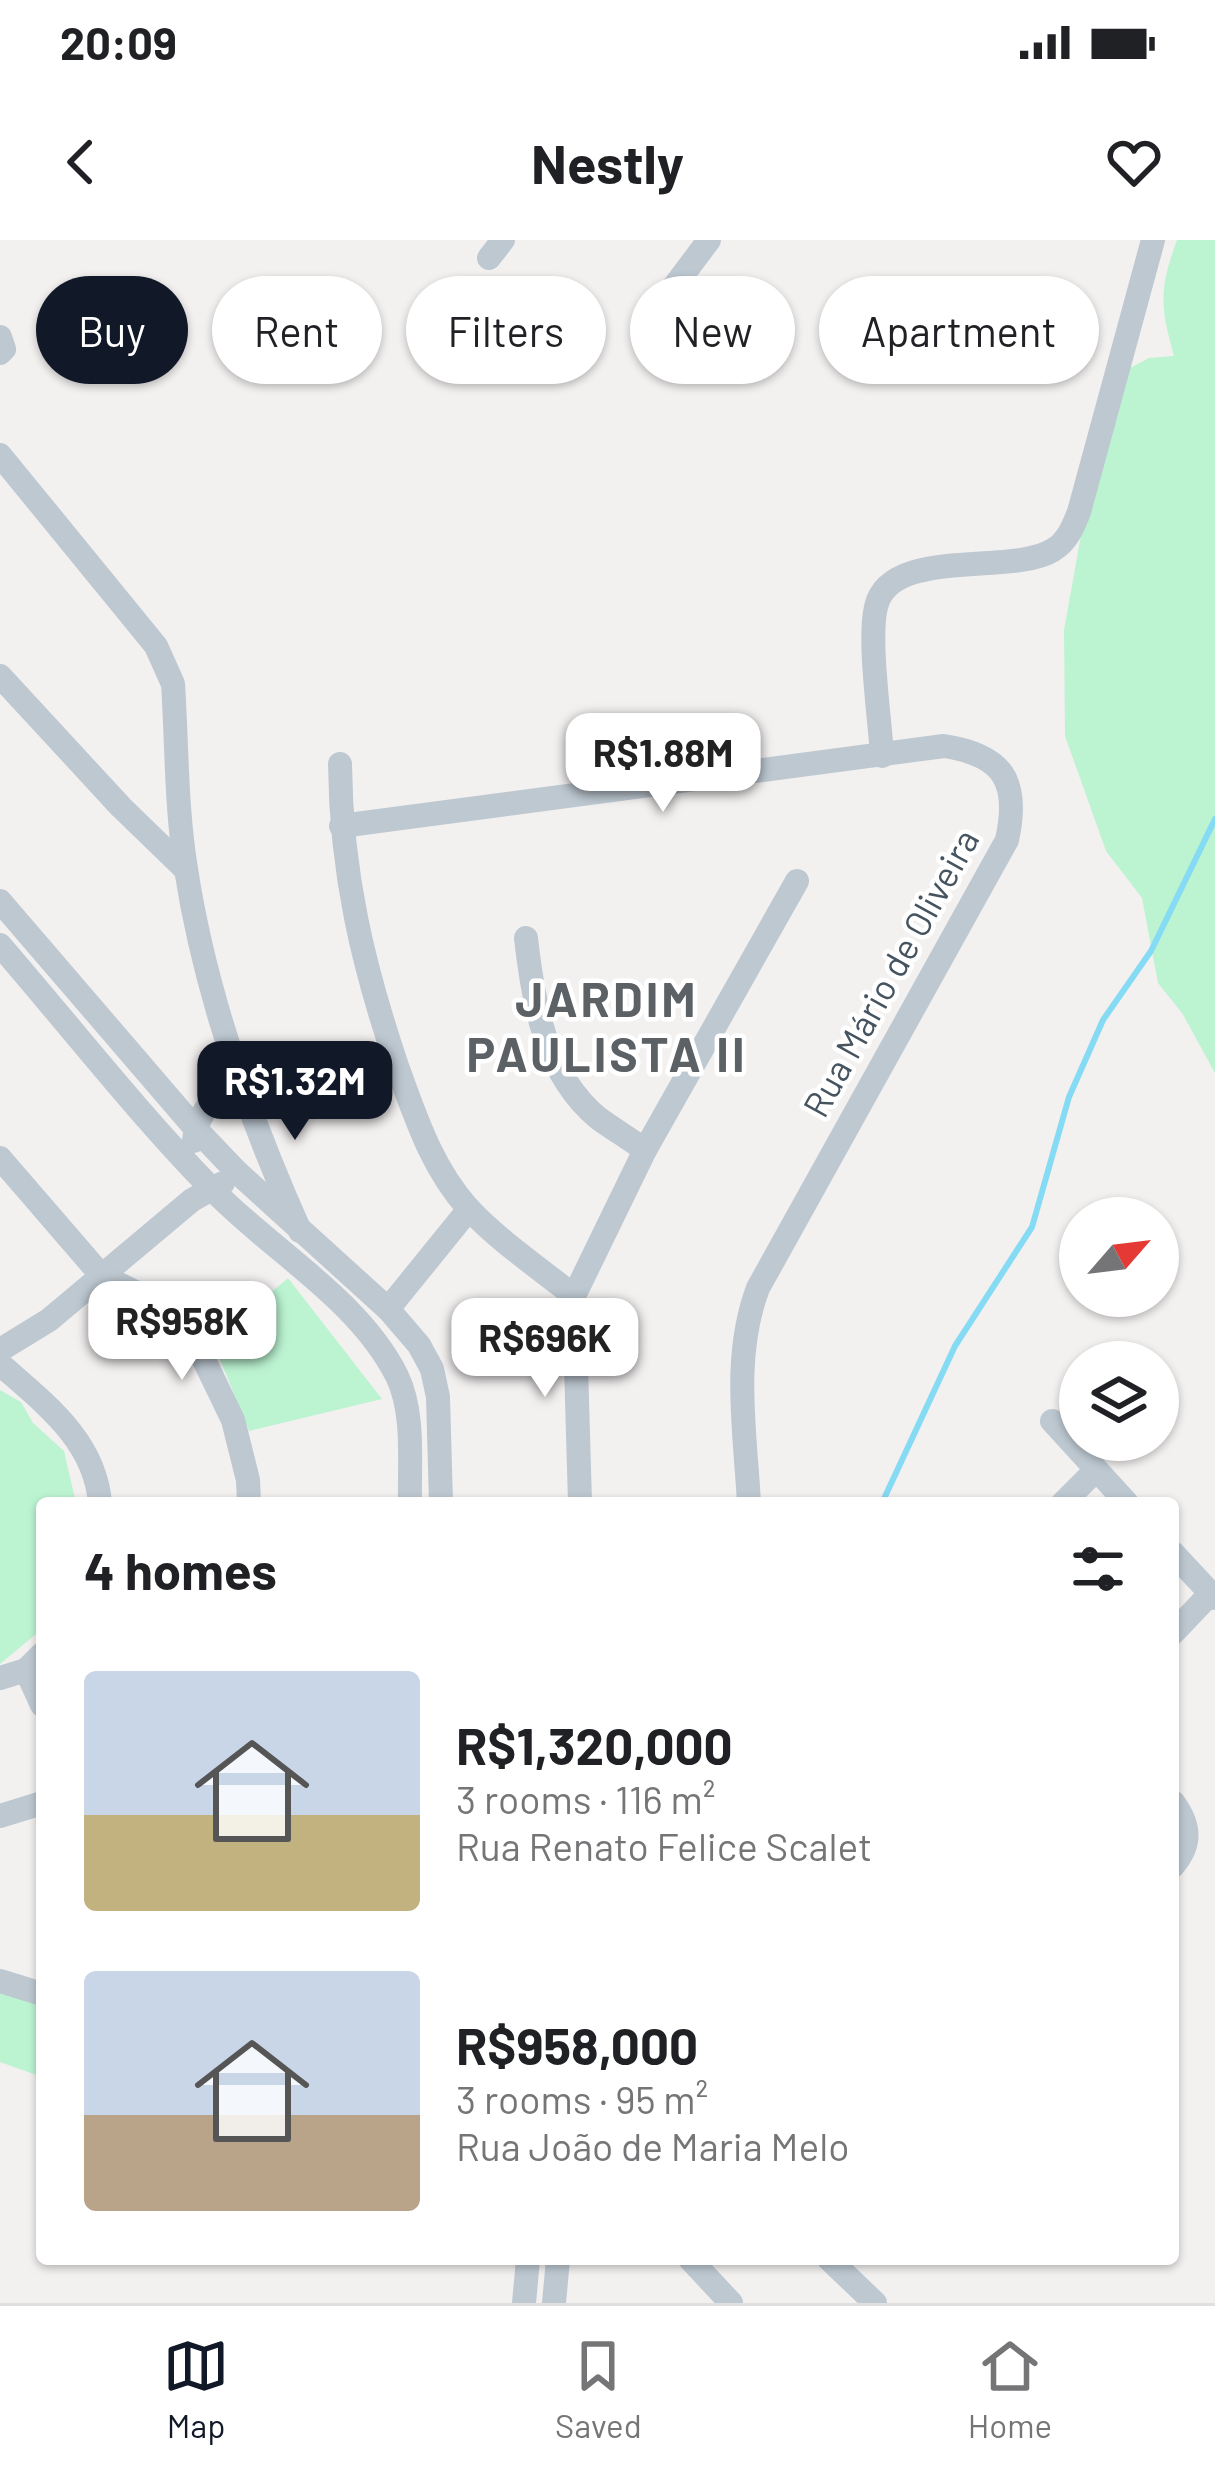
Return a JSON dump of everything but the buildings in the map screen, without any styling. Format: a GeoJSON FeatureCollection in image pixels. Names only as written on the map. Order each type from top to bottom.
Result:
{"type":"FeatureCollection","features":[{"type":"Feature","properties":{"kind":"street"},"geometry":{"type":"LineString","coordinates":[[682,276],[709,240]]}},
{"type":"Feature","properties":{"kind":"street"},"geometry":{"type":"LineString","coordinates":[[882,756],[874,616],[882,591],[902,576],[1045,555],[1065,540],[1079,512],[1153,240]]}},
{"type":"Feature","properties":{"kind":"street"},"geometry":{"type":"LineString","coordinates":[[0,455],[166,664],[173,684],[185,868],[239,1077],[300,1231]]}},
{"type":"Feature","properties":{"kind":"street"},"geometry":{"type":"LineString","coordinates":[[0,676],[121,807],[185,868]]}},
{"type":"Feature","properties":{"kind":"street","name":"Rua Mário de Oliveira"},"geometry":{"type":"LineString","coordinates":[[340,826],[944,746],[993,760],[1007,781],[1013,809],[1006,840],[758,1288],[745,1321],[741,1358],[749,1497]]}},
{"type":"Feature","properties":{"kind":"street"},"geometry":{"type":"LineString","coordinates":[[340,764],[340,826],[349,894],[372,994],[419,1129],[442,1173],[469,1209],[574,1296]]}},
{"type":"Feature","properties":{"kind":"street"},"geometry":{"type":"LineString","coordinates":[[580,1497],[574,1296],[645,1150],[797,881]]}},
{"type":"Feature","properties":{"kind":"street"},"geometry":{"type":"LineString","coordinates":[[0,901],[195,1128],[388,1309],[419,1345],[438,1397],[441,1497]]}},
{"type":"Feature","properties":{"kind":"street"},"geometry":{"type":"LineString","coordinates":[[526,938],[533,1005],[555,1060],[576,1095],[597,1117],[645,1150]]}},
{"type":"Feature","properties":{"kind":"street"},"geometry":{"type":"LineString","coordinates":[[0,945],[192,1168],[203,1196],[354,1317],[382,1348],[400,1382],[407,1415],[410,1497]]}},
{"type":"Feature","properties":{"kind":"street"},"geometry":{"type":"LineString","coordinates":[[192,1168],[195,1128],[221,1092],[239,1077]]}},
{"type":"Feature","properties":{"kind":"street"},"geometry":{"type":"LineString","coordinates":[[0,1158],[101,1275],[149,1299],[204,1360],[233,1420],[249,1497]]}},
{"type":"Feature","properties":{"kind":"street"},"geometry":{"type":"LineString","coordinates":[[0,1350],[49,1320],[237,1172]]}},
{"type":"Feature","properties":{"kind":"street"},"geometry":{"type":"LineString","coordinates":[[388,1309],[469,1209]]}},
{"type":"Feature","properties":{"kind":"street"},"geometry":{"type":"LineString","coordinates":[[0,1364],[60,1417],[85,1449],[98,1497]]}},
{"type":"Feature","properties":{"kind":"street"},"geometry":{"type":"LineString","coordinates":[[1052,1421],[1121,1497]]}},
{"type":"Feature","properties":{"kind":"street"},"geometry":{"type":"LineString","coordinates":[[1069,1497],[1096,1470]]}},
{"type":"Feature","properties":{"kind":"street"},"geometry":{"type":"LineString","coordinates":[[1179,1558],[1213,1595],[1179,1627]]}},
{"type":"Feature","properties":{"kind":"street"},"geometry":{"type":"LineString","coordinates":[[0,1678],[34,1662]]}},
{"type":"Feature","properties":{"kind":"street"},"geometry":{"type":"LineString","coordinates":[[0,1816],[36,1805]]}},
{"type":"Feature","properties":{"kind":"street"},"geometry":{"type":"LineString","coordinates":[[1179,1813],[1188,1829],[1187,1844],[1179,1857]]}},
{"type":"Feature","properties":{"kind":"street"},"geometry":{"type":"LineString","coordinates":[[0,1981],[36,1992]]}},
{"type":"Feature","properties":{"kind":"street"},"geometry":{"type":"LineString","coordinates":[[524,2303],[527,2265]]}},
{"type":"Feature","properties":{"kind":"street"},"geometry":{"type":"LineString","coordinates":[[554,2303],[557,2265]]}},
{"type":"Feature","properties":{"kind":"street"},"geometry":{"type":"LineString","coordinates":[[696,2265],[731,2303]]}},
{"type":"Feature","properties":{"kind":"street"},"geometry":{"type":"LineString","coordinates":[[836,2265],[875,2303]]}},
{"type":"Feature","properties":{"kind":"green space"},"geometry":{"type":"Polygon","coordinates":[[[1177,240],[1215,240],[1215,1073],[1182,1013],[1158,983],[1142,898],[1106,851],[1065,736],[1064,630],[1093,468],[1119,374],[1149,358],[1174,356],[1164,298],[1177,240]]]}},
{"type":"Feature","properties":{"kind":"green space"},"geometry":{"type":"Polygon","coordinates":[[[288,1278],[382,1399],[249,1431],[213,1342],[288,1278]]]}},
{"type":"Feature","properties":{"kind":"green space"},"geometry":{"type":"Polygon","coordinates":[[[0,1390],[21,1402],[33,1423],[64,1451],[75,1497],[36,1497],[36,1634],[0,1664],[0,1390]]]}},
{"type":"Feature","properties":{"kind":"green space"},"geometry":{"type":"Polygon","coordinates":[[[0,1992],[36,2003],[36,2075],[0,2062],[0,1992]]]}},
{"type":"Feature","properties":{"kind":"waterway"},"geometry":{"type":"LineString","coordinates":[[885,1497],[955,1346],[1032,1227],[1069,1097],[1103,1020],[1151,951],[1215,819]]}},
{"type":"Feature","properties":{"kind":"district","name":"JARDIM PAULISTA II"},"geometry":{"type":"Point","coordinates":[607,1028]}}]}
